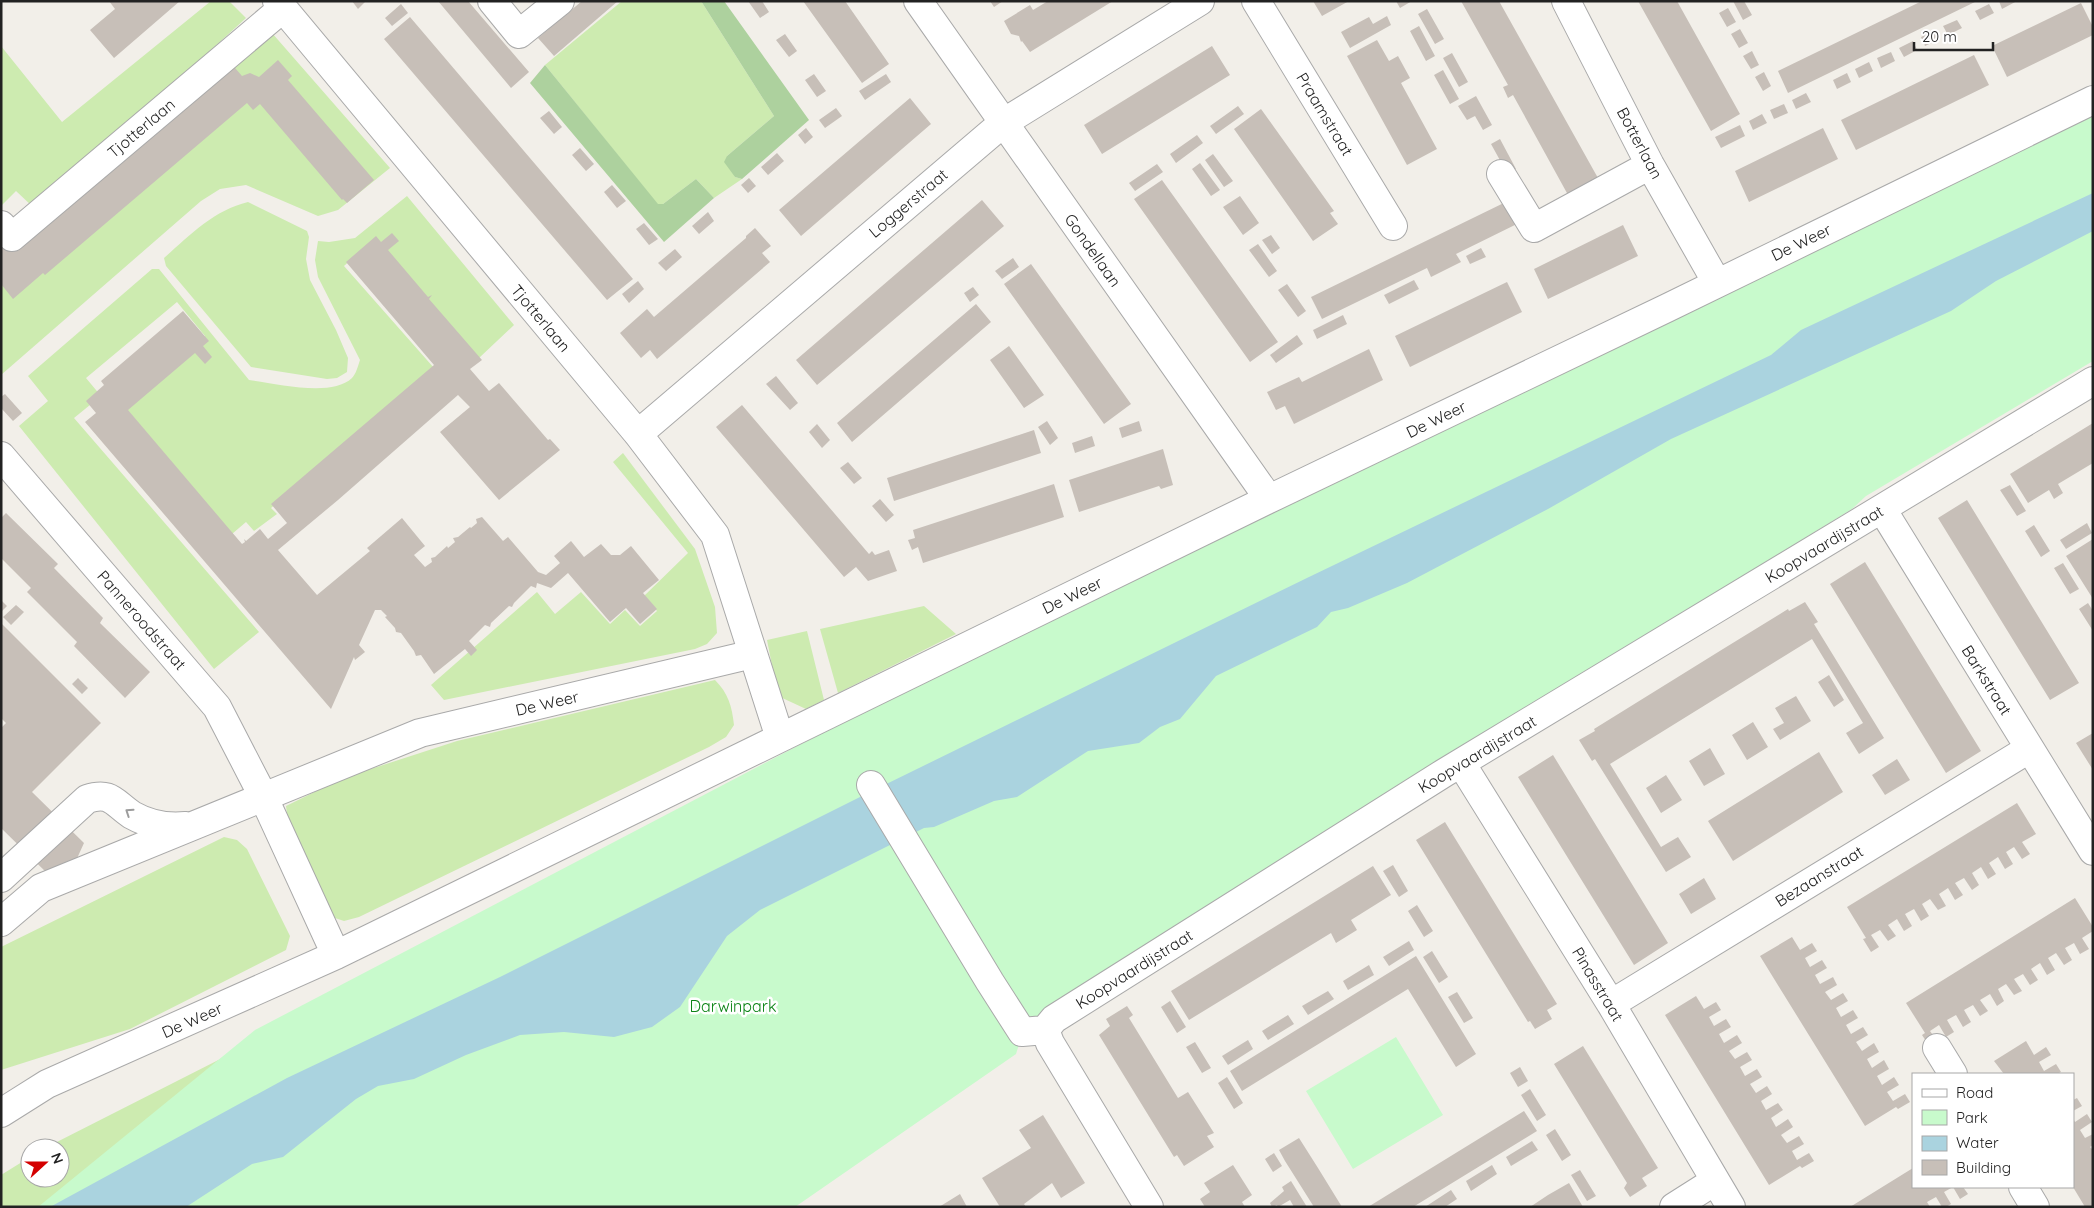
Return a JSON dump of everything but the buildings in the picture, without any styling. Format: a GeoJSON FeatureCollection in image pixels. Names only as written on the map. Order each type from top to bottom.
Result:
{"type":"FeatureCollection","features":[{"type":"Feature","properties":{"kind":"street"},"geometry":{"type":"LineString","coordinates":[[492,1],[519,34],[560,1]]}},
{"type":"Feature","properties":{"kind":"street","name":"Gondellaan"},"geometry":{"type":"LineString","coordinates":[[918,1],[1269,499]]}},
{"type":"Feature","properties":{"kind":"street","name":"Loggerstraat"},"geometry":{"type":"LineString","coordinates":[[638,434],[1004,123],[1200,1]]}},
{"type":"Feature","properties":{"kind":"street","name":"Praamstraat"},"geometry":{"type":"LineString","coordinates":[[1256,1],[1393,226]]}},
{"type":"Feature","properties":{"kind":"street","name":"Botterlaan"},"geometry":{"type":"LineString","coordinates":[[1566,1],[1650,165],[1717,283]]}},
{"type":"Feature","properties":{"kind":"street","name":"Tjotterlaan"},"geometry":{"type":"LineString","coordinates":[[1,225],[12,237],[280,5],[638,434],[715,535],[753,654]]}},
{"type":"Feature","properties":{"kind":"street","name":"De Weer"},"geometry":{"type":"LineString","coordinates":[[1,1113],[47,1084],[336,955],[1269,499],[2093,100]]}},
{"type":"Feature","properties":{"kind":"street"},"geometry":{"type":"LineString","coordinates":[[1502,174],[1534,228],[1650,165]]}},
{"type":"Feature","properties":{"kind":"street","name":"Koopvaardijstraat"},"geometry":{"type":"LineString","coordinates":[[1045,1030],[1054,1019],[1461,763],[2093,381]]}},
{"type":"Feature","properties":{"kind":"street","name":"Panneroodstraat"},"geometry":{"type":"LineString","coordinates":[[6,471],[217,707],[263,796]]}},
{"type":"Feature","properties":{"kind":"street","name":"Barkstraat"},"geometry":{"type":"LineString","coordinates":[[1882,509],[2093,851]]}},
{"type":"Feature","properties":{"kind":"street"},"geometry":{"type":"LineString","coordinates":[[753,654],[780,738]]}},
{"type":"Feature","properties":{"kind":"street","name":"De Weer"},"geometry":{"type":"LineString","coordinates":[[1,922],[41,888],[420,733],[753,654]]}},
{"type":"Feature","properties":{"kind":"street","name":"Bezaanstraat"},"geometry":{"type":"LineString","coordinates":[[1611,1004],[2029,748]]}},
{"type":"Feature","properties":{"kind":"street","name":"Pinasstraat"},"geometry":{"type":"LineString","coordinates":[[1461,763],[1611,1004],[1731,1207]]}},
{"type":"Feature","properties":{"kind":"street"},"geometry":{"type":"LineString","coordinates":[[871,786],[1022,1032],[1045,1030],[1050,1043],[1146,1206]]}},
{"type":"Feature","properties":{"kind":"street"},"geometry":{"type":"LineString","coordinates":[[1,878],[87,799],[98,796],[105,796],[133,815],[157,825],[175,828],[192,826]]}},
{"type":"Feature","properties":{"kind":"street"},"geometry":{"type":"LineString","coordinates":[[263,796],[336,955]]}},
{"type":"Feature","properties":{"kind":"street"},"geometry":{"type":"LineString","coordinates":[[1937,1048],[1952,1073]]}},
{"type":"Feature","properties":{"kind":"street","name":"De Weer"},"geometry":{"type":"LineString","coordinates":[[1,1097],[47,1084]]}},
{"type":"Feature","properties":{"kind":"street"},"geometry":{"type":"LineString","coordinates":[[1674,1207],[1715,1181]]}},
{"type":"Feature","properties":{"kind":"street"},"geometry":{"type":"LineString","coordinates":[[2023,1188],[2035,1207]]}},
{"type":"Feature","properties":{"kind":"green space"},"geometry":{"type":"Polygon","coordinates":[[[211,1],[229,1],[246,18],[164,93],[33,207],[16,191],[1,206],[1,46],[62,122],[211,1]]]}},
{"type":"Feature","properties":{"kind":"green space"},"geometry":{"type":"Polygon","coordinates":[[[622,1],[701,1],[774,116],[727,156],[735,177],[742,179],[714,198],[696,179],[663,204],[658,205],[545,65],[622,1]]]}},
{"type":"Feature","properties":{"kind":"green space"},"geometry":{"type":"Polygon","coordinates":[[[701,1],[724,1],[809,120],[742,179],[735,177],[724,162],[727,156],[774,116],[701,1]]]}},
{"type":"Feature","properties":{"kind":"green space"},"geometry":{"type":"Polygon","coordinates":[[[265,25],[390,168],[338,210],[318,216],[246,185],[220,189],[201,201],[1,375],[1,236],[265,25]]]}},
{"type":"Feature","properties":{"kind":"green space"},"geometry":{"type":"Polygon","coordinates":[[[545,65],[658,204],[663,204],[696,179],[714,198],[664,242],[530,83],[545,65]]]}},
{"type":"Feature","properties":{"kind":"green space","name":"Darwinpark"},"geometry":{"type":"Polygon","coordinates":[[[2093,113],[2093,361],[1866,496],[1852,509],[1441,762],[1025,1025],[1016,1054],[795,1207],[38,1207],[61,1188],[70,1188],[70,1181],[255,1030],[849,719],[1671,314],[2093,113]]]}},
{"type":"Feature","properties":{"kind":"green space"},"geometry":{"type":"Polygon","coordinates":[[[407,196],[514,325],[479,358],[374,239],[344,266],[434,368],[271,508],[277,514],[254,531],[246,522],[232,534],[123,405],[205,336],[177,302],[86,378],[101,396],[74,418],[259,632],[214,669],[19,426],[48,401],[28,376],[152,269],[159,269],[249,380],[303,388],[331,387],[343,384],[352,378],[360,360],[318,277],[315,260],[318,241],[329,242],[355,238],[407,196]]]}},
{"type":"Feature","properties":{"kind":"green space"},"geometry":{"type":"Polygon","coordinates":[[[248,202],[307,231],[309,237],[306,259],[310,280],[348,358],[347,372],[337,378],[327,379],[251,367],[166,266],[164,258],[213,217],[248,202]]]}},
{"type":"Feature","properties":{"kind":"green space"},"geometry":{"type":"Polygon","coordinates":[[[623,453],[695,549],[715,607],[717,633],[707,644],[695,649],[444,700],[431,685],[537,592],[555,614],[581,592],[610,624],[625,610],[640,626],[657,611],[644,596],[688,553],[613,462],[623,453]]]}},
{"type":"Feature","properties":{"kind":"green space"},"geometry":{"type":"Polygon","coordinates":[[[924,606],[956,634],[838,693],[820,629],[924,606]]]}},
{"type":"Feature","properties":{"kind":"green space"},"geometry":{"type":"Polygon","coordinates":[[[807,631],[824,700],[806,709],[778,696],[767,640],[807,631]]]}},
{"type":"Feature","properties":{"kind":"green space"},"geometry":{"type":"Polygon","coordinates":[[[715,680],[729,700],[732,712],[734,725],[726,737],[359,917],[344,921],[329,916],[288,822],[286,806],[343,778],[457,741],[715,680]]]}},
{"type":"Feature","properties":{"kind":"green space"},"geometry":{"type":"Polygon","coordinates":[[[224,837],[237,840],[247,849],[290,936],[286,950],[130,1029],[1,1070],[1,947],[224,837]]]}},
{"type":"Feature","properties":{"kind":"green space"},"geometry":{"type":"Polygon","coordinates":[[[1396,1037],[1443,1115],[1353,1169],[1306,1091],[1396,1037]]]}},
{"type":"Feature","properties":{"kind":"green space"},"geometry":{"type":"Polygon","coordinates":[[[244,1047],[50,1207],[1,1207],[1,1175],[20,1163],[20,1188],[70,1188],[70,1138],[65,1138],[244,1047]]]}},
{"type":"Feature","properties":{"kind":"water"},"geometry":{"type":"Polygon","coordinates":[[[2093,193],[2093,231],[1996,281],[1951,311],[1671,439],[1548,509],[1407,583],[1348,608],[1331,612],[1317,627],[1216,676],[1180,719],[1160,727],[1139,743],[1088,751],[1017,797],[994,801],[934,827],[924,828],[760,910],[727,936],[680,1007],[652,1027],[614,1037],[564,1032],[520,1035],[466,1055],[414,1079],[378,1086],[356,1099],[283,1157],[252,1164],[186,1207],[50,1207],[287,1078],[500,977],[868,793],[1309,577],[1771,355],[1801,330],[2093,193]]]}}]}
